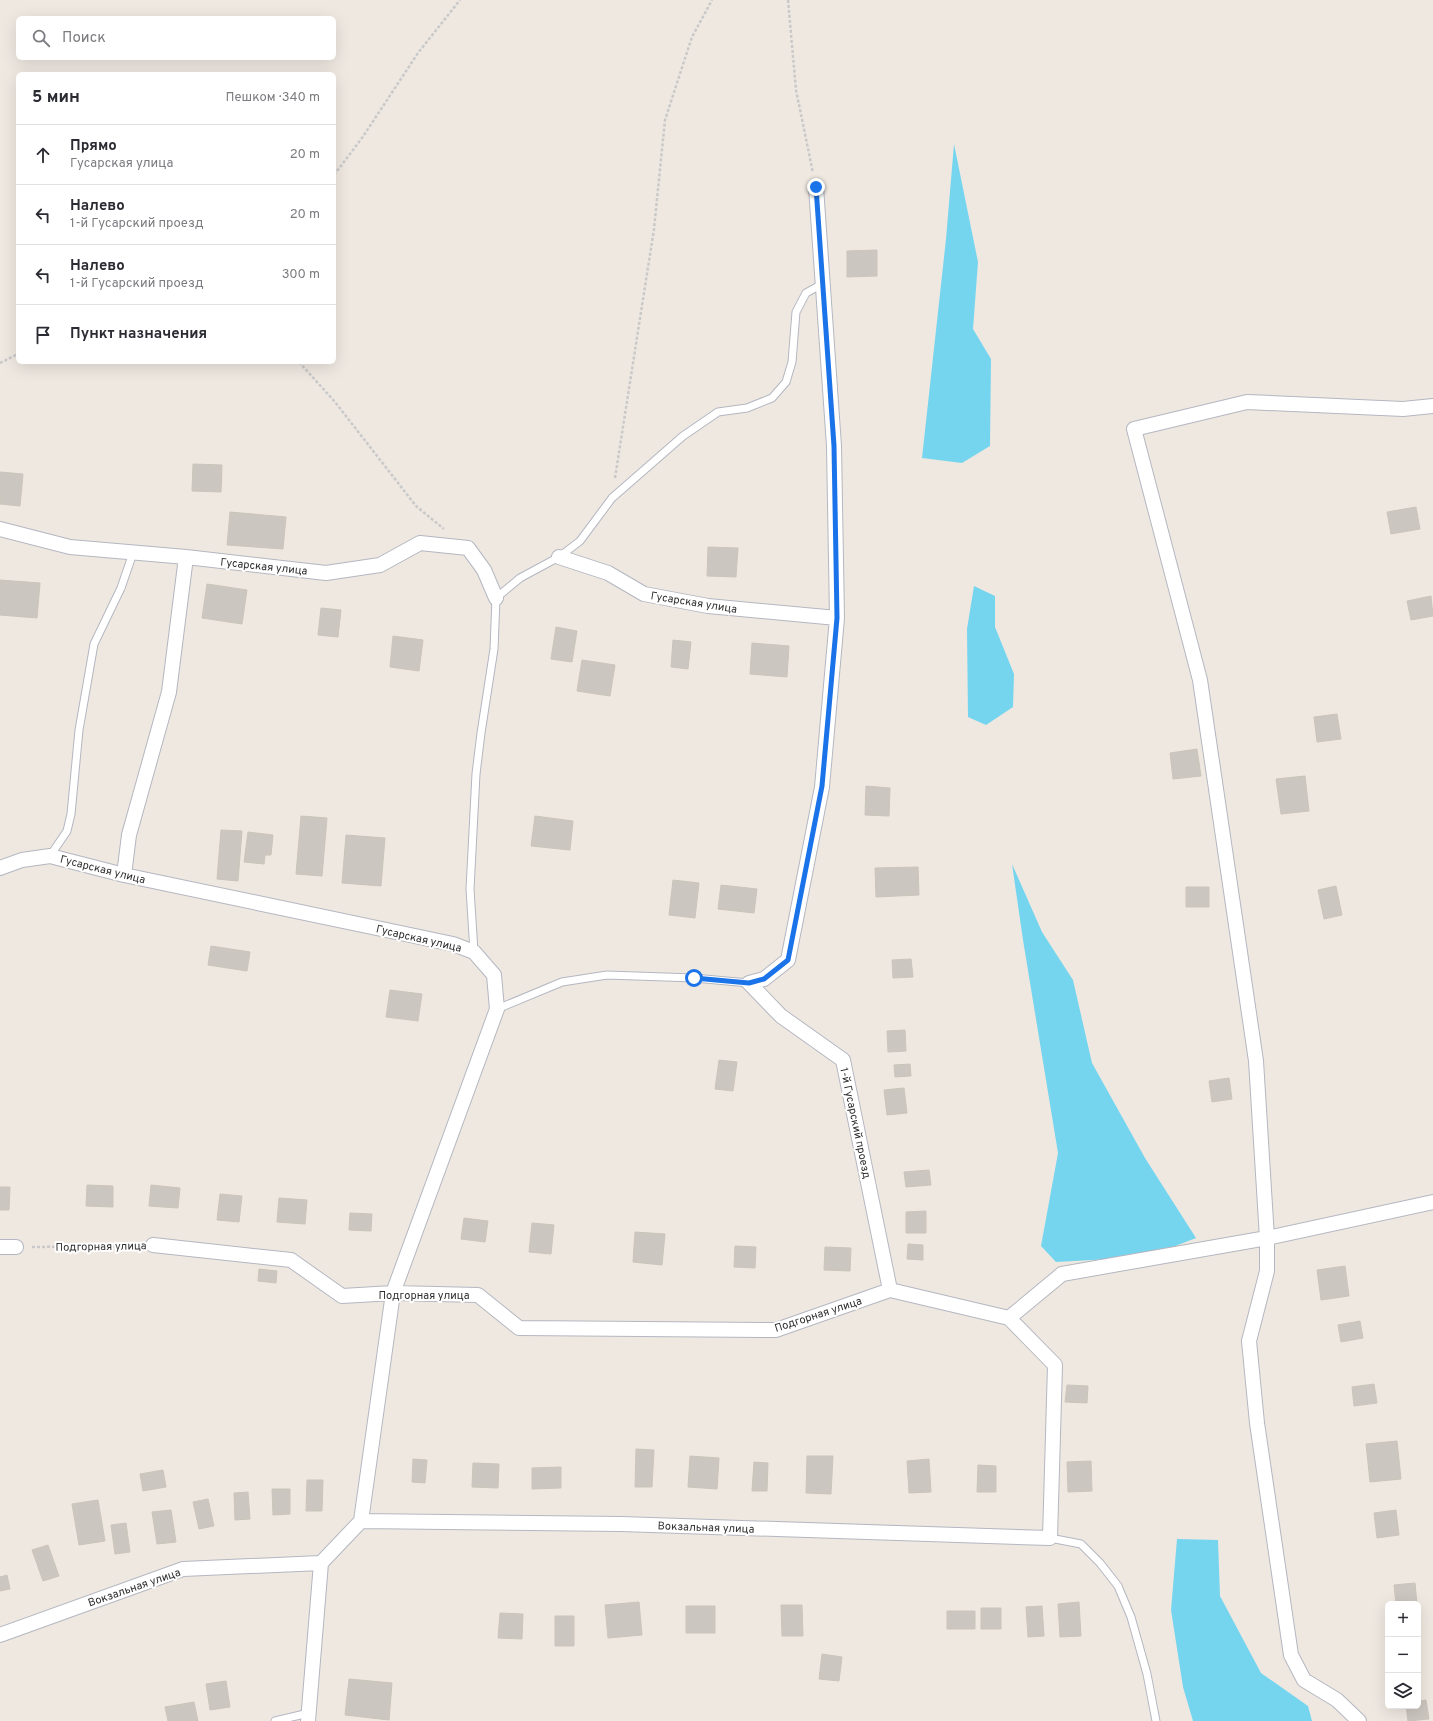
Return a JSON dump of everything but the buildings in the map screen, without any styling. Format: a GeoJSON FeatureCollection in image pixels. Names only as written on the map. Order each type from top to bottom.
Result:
{"type":"FeatureCollection","features":[{"type":"Feature","properties":{"kind":"street"},"geometry":{"type":"LineString","coordinates":[[749,983],[764,979],[788,960],[822,786],[837,618],[834,446],[824,283],[816,187]]}},
{"type":"Feature","properties":{"kind":"street"},"geometry":{"type":"LineString","coordinates":[[1360,1721],[1337,1700],[1304,1680],[1291,1655],[1257,1423],[1250,1341],[1266,1271],[1267,1238],[1256,1061],[1200,680],[1134,429],[1247,402],[1403,409],[1433,406]]}},
{"type":"Feature","properties":{"kind":"street","name":"Гусарская улица"},"geometry":{"type":"LineString","coordinates":[[0,529],[70,547],[186,557],[326,572],[380,565],[420,543],[468,548],[484,570],[496,598]]}},
{"type":"Feature","properties":{"kind":"street"},"geometry":{"type":"LineString","coordinates":[[124,875],[129,835],[169,692],[186,557]]}},
{"type":"Feature","properties":{"kind":"street","name":"Гусарская улица"},"geometry":{"type":"LineString","coordinates":[[559,557],[608,573],[644,594],[708,606],[837,618]]}},
{"type":"Feature","properties":{"kind":"street"},"geometry":{"type":"LineString","coordinates":[[0,868],[22,860],[50,856]]}},
{"type":"Feature","properties":{"kind":"street","name":"Гусарская улица"},"geometry":{"type":"LineString","coordinates":[[50,856],[124,875],[453,944],[474,952],[494,974],[497,1009]]}},
{"type":"Feature","properties":{"kind":"street","name":"1-й Гусарский проезд"},"geometry":{"type":"LineString","coordinates":[[749,983],[781,1016],[843,1060],[890,1290]]}},
{"type":"Feature","properties":{"kind":"street"},"geometry":{"type":"LineString","coordinates":[[308,1717],[321,1563],[361,1521],[393,1293],[497,1009]]}},
{"type":"Feature","properties":{"kind":"street"},"geometry":{"type":"LineString","coordinates":[[1009,1318],[1062,1274],[1267,1238],[1433,1202]]}},
{"type":"Feature","properties":{"kind":"street","name":"Подгорная улица"},"geometry":{"type":"LineString","coordinates":[[153,1245],[292,1260],[342,1296],[393,1293],[478,1295],[519,1328],[776,1330],[890,1290]]}},
{"type":"Feature","properties":{"kind":"street"},"geometry":{"type":"LineString","coordinates":[[0,1246],[16,1247]]}},
{"type":"Feature","properties":{"kind":"street"},"geometry":{"type":"LineString","coordinates":[[890,1290],[1009,1318],[1055,1365],[1050,1538]]}},
{"type":"Feature","properties":{"kind":"street","name":"Вокзальная улица"},"geometry":{"type":"LineString","coordinates":[[361,1521],[621,1524],[1050,1538]]}},
{"type":"Feature","properties":{"kind":"street","name":"Вокзальная улица"},"geometry":{"type":"LineString","coordinates":[[0,1635],[183,1569],[321,1563]]}},
{"type":"Feature","properties":{"kind":"lane"},"geometry":{"type":"LineString","coordinates":[[474,952],[470,888],[476,774],[494,649],[496,598],[520,578],[559,557],[580,541],[612,498],[683,436],[718,412],[747,408],[772,398],[786,382],[792,362],[796,312],[806,293],[824,283]]}},
{"type":"Feature","properties":{"kind":"lane"},"geometry":{"type":"LineString","coordinates":[[50,856],[67,832],[71,814],[79,730],[94,644],[121,588],[133,553]]}},
{"type":"Feature","properties":{"kind":"lane"},"geometry":{"type":"LineString","coordinates":[[497,1009],[562,982],[607,975],[694,978],[749,983]]}},
{"type":"Feature","properties":{"kind":"lane"},"geometry":{"type":"LineString","coordinates":[[1050,1538],[1081,1544],[1100,1563],[1118,1586],[1131,1618],[1147,1674],[1156,1721]]}},
{"type":"Feature","properties":{"kind":"lane"},"geometry":{"type":"LineString","coordinates":[[275,1721],[308,1717]]}},
{"type":"Feature","properties":{"kind":"path"},"geometry":{"type":"LineString","coordinates":[[336,172],[362,138],[418,53],[460,0]]}},
{"type":"Feature","properties":{"kind":"path"},"geometry":{"type":"LineString","coordinates":[[612,498],[654,229],[665,120],[692,37],[712,0]]}},
{"type":"Feature","properties":{"kind":"path"},"geometry":{"type":"LineString","coordinates":[[788,0],[796,90],[816,187]]}},
{"type":"Feature","properties":{"kind":"path"},"geometry":{"type":"LineString","coordinates":[[0,363],[16,355]]}},
{"type":"Feature","properties":{"kind":"path"},"geometry":{"type":"LineString","coordinates":[[301,364],[335,402],[416,506],[445,529]]}},
{"type":"Feature","properties":{"kind":"path","name":"Подгорная улица"},"geometry":{"type":"LineString","coordinates":[[16,1247],[153,1245]]}},
{"type":"Feature","properties":{"kind":"water"},"geometry":{"type":"Polygon","coordinates":[[[954,144],[978,262],[973,329],[991,359],[990,446],[962,463],[922,458],[946,239],[954,144]]]}},
{"type":"Feature","properties":{"kind":"water"},"geometry":{"type":"Polygon","coordinates":[[[974,586],[995,596],[995,627],[1014,674],[1013,707],[986,725],[968,717],[967,629],[974,586]]]}},
{"type":"Feature","properties":{"kind":"water"},"geometry":{"type":"Polygon","coordinates":[[[1012,864],[1042,932],[1073,980],[1092,1063],[1145,1158],[1196,1238],[1147,1257],[1056,1262],[1041,1246],[1058,1153],[1012,864]]]}},
{"type":"Feature","properties":{"kind":"water"},"geometry":{"type":"Polygon","coordinates":[[[1177,1539],[1218,1540],[1220,1596],[1261,1673],[1308,1706],[1312,1721],[1193,1721],[1183,1687],[1171,1610],[1177,1539]]]}},
{"type":"Feature","properties":{"kind":"route"},"geometry":{"type":"LineString","coordinates":[[694,978],[749,983],[764,979],[788,960],[822,786],[837,618],[834,446],[824,283],[816,187]]}}]}
